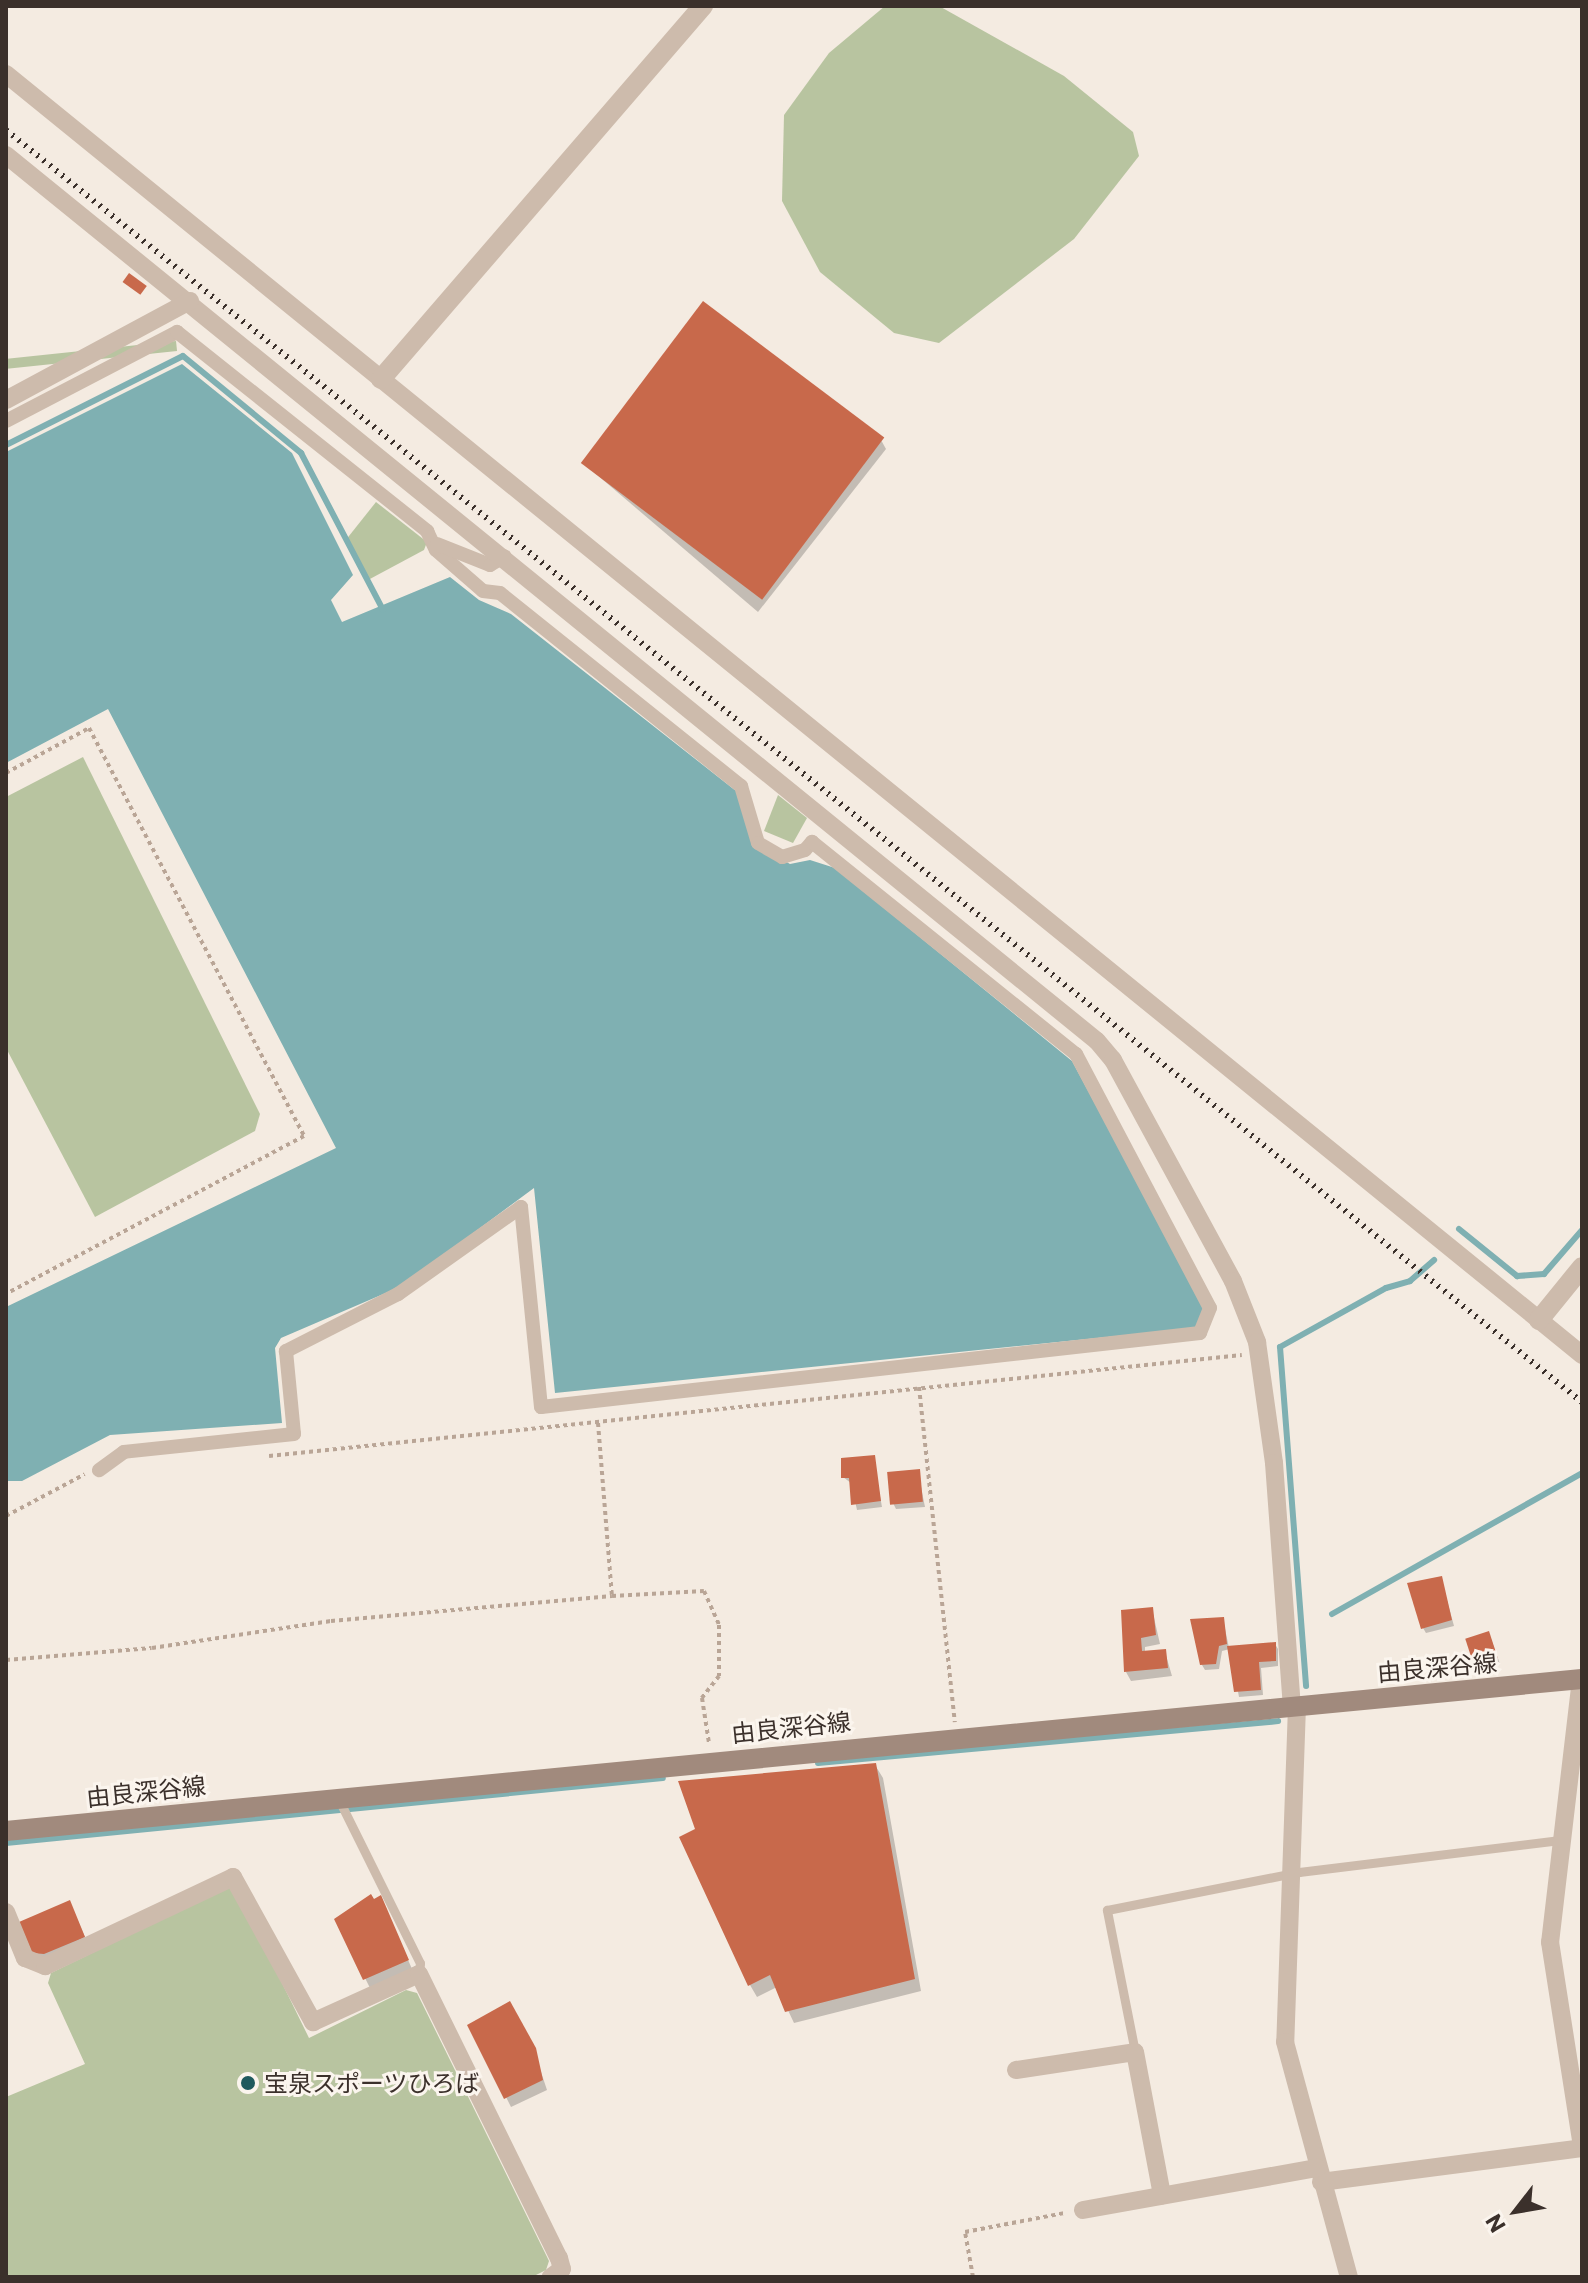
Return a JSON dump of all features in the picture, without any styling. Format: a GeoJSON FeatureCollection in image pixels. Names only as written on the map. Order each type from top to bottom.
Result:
{"type":"FeatureCollection","features":[{"type":"Feature","properties":{"kind":"main road","name":"由良深谷線"},"geometry":{"type":"LineString","coordinates":[[6,1831],[1581,1679]]}},
{"type":"Feature","properties":{"kind":"street"},"geometry":{"type":"LineString","coordinates":[[381,379],[703,6]]}},
{"type":"Feature","properties":{"kind":"street"},"geometry":{"type":"LineString","coordinates":[[6,74],[1582,1355]]}},
{"type":"Feature","properties":{"kind":"street"},"geometry":{"type":"LineString","coordinates":[[6,155],[505,556],[1097,1041],[1113,1060],[1233,1281],[1259,1353],[1274,1463],[1295,1706],[1285,2042],[1349,2277]]}},
{"type":"Feature","properties":{"kind":"street"},"geometry":{"type":"LineString","coordinates":[[6,400],[190,301]]}},
{"type":"Feature","properties":{"kind":"street"},"geometry":{"type":"LineString","coordinates":[[6,421],[177,332],[427,531],[433,543],[483,591],[500,593],[741,786],[758,843],[782,857],[805,850],[812,842],[1076,1054],[1210,1308],[1200,1333],[541,1407],[521,1207],[398,1294],[286,1351],[294,1434],[124,1452],[99,1470]]}},
{"type":"Feature","properties":{"kind":"street"},"geometry":{"type":"LineString","coordinates":[[433,543],[490,565],[505,556]]}},
{"type":"Feature","properties":{"kind":"street"},"geometry":{"type":"LineString","coordinates":[[1539,1320],[1582,1267]]}},
{"type":"Feature","properties":{"kind":"street"},"geometry":{"type":"LineString","coordinates":[[1083,2210],[1162,2195],[1319,2175],[1582,2147],[1577,2086],[1550,1942],[1581,1679]]}},
{"type":"Feature","properties":{"kind":"street"},"geometry":{"type":"LineString","coordinates":[[6,1912],[25,1958],[45,1966],[233,1877],[313,2022],[419,1974],[561,2274]]}},
{"type":"Feature","properties":{"kind":"street"},"geometry":{"type":"LineString","coordinates":[[1016,2070],[1135,2052],[1162,2195]]}},
{"type":"Feature","properties":{"kind":"lane"},"geometry":{"type":"LineString","coordinates":[[338,1799],[420,1963],[419,1974]]}},
{"type":"Feature","properties":{"kind":"lane"},"geometry":{"type":"LineString","coordinates":[[1135,2052],[1107,1910],[1291,1873],[1560,1840]]}},
{"type":"Feature","properties":{"kind":"path"},"geometry":{"type":"LineString","coordinates":[[6,773],[89,728],[304,1136],[6,1294]]}},
{"type":"Feature","properties":{"kind":"path"},"geometry":{"type":"LineString","coordinates":[[254,1457],[1259,1353]]}},
{"type":"Feature","properties":{"kind":"path"},"geometry":{"type":"LineString","coordinates":[[919,1387],[956,1737]]}},
{"type":"Feature","properties":{"kind":"path"},"geometry":{"type":"LineString","coordinates":[[598,1423],[612,1596]]}},
{"type":"Feature","properties":{"kind":"path"},"geometry":{"type":"LineString","coordinates":[[7,1513],[52,1488],[99,1470]]}},
{"type":"Feature","properties":{"kind":"path"},"geometry":{"type":"LineString","coordinates":[[6,1660],[152,1648],[331,1621],[704,1591],[719,1625],[719,1676],[702,1698],[711,1761]]}},
{"type":"Feature","properties":{"kind":"path"},"geometry":{"type":"LineString","coordinates":[[973,2277],[965,2232],[1083,2210]]}},
{"type":"Feature","properties":{"kind":"green space"},"geometry":{"type":"Polygon","coordinates":[[[885,6],[939,6],[1064,76],[1133,132],[1139,156],[1074,239],[939,343],[894,333],[820,272],[782,201],[784,115],[829,53],[885,6]]]}},
{"type":"Feature","properties":{"kind":"green space"},"geometry":{"type":"Polygon","coordinates":[[[176,341],[177,351],[6,369],[6,359],[176,341]]]}},
{"type":"Feature","properties":{"kind":"green space"},"geometry":{"type":"Polygon","coordinates":[[[376,502],[427,542],[424,550],[368,580],[345,541],[376,502]]]}},
{"type":"Feature","properties":{"kind":"green space"},"geometry":{"type":"Polygon","coordinates":[[[83,757],[260,1114],[255,1131],[95,1217],[6,1048],[6,797],[83,757]]]}},
{"type":"Feature","properties":{"kind":"green space"},"geometry":{"type":"Polygon","coordinates":[[[778,795],[807,818],[793,843],[764,831],[778,795]]]}},
{"type":"Feature","properties":{"kind":"green space","name":"宝泉スポーツひろば"},"geometry":{"type":"Polygon","coordinates":[[[228,1887],[237,1891],[309,2038],[406,1990],[417,1993],[549,2261],[546,2270],[532,2277],[6,2277],[6,2097],[85,2064],[48,1983],[51,1973],[228,1887]]]}},
{"type":"Feature","properties":{"kind":"water"},"geometry":{"type":"Polygon","coordinates":[[[182,364],[292,453],[353,575],[331,600],[342,622],[450,577],[479,600],[511,614],[736,791],[754,843],[790,864],[810,860],[835,868],[1072,1061],[1205,1307],[1196,1328],[555,1393],[534,1188],[402,1286],[281,1338],[275,1348],[282,1423],[110,1435],[22,1481],[6,1481],[6,1307],[336,1148],[108,709],[6,763],[6,452],[182,364]]]}},
{"type":"Feature","properties":{"kind":"building"},"geometry":{"type":"Polygon","coordinates":[[[129,273],[147,286],[140,295],[123,282],[129,273]]]}},
{"type":"Feature","properties":{"kind":"building"},"geometry":{"type":"Polygon","coordinates":[[[703,301],[884,438],[762,600],[581,463],[703,301]]]}},
{"type":"Feature","properties":{"kind":"building"},"geometry":{"type":"Polygon","coordinates":[[[875,1455],[881,1501],[851,1505],[849,1478],[841,1478],[841,1458],[875,1455]]]}},
{"type":"Feature","properties":{"kind":"building"},"geometry":{"type":"Polygon","coordinates":[[[920,1469],[923,1502],[890,1505],[887,1472],[920,1469]]]}},
{"type":"Feature","properties":{"kind":"building"},"geometry":{"type":"Polygon","coordinates":[[[1442,1576],[1452,1620],[1421,1629],[1407,1583],[1442,1576]]]}},
{"type":"Feature","properties":{"kind":"building"},"geometry":{"type":"Polygon","coordinates":[[[1153,1607],[1156,1635],[1141,1638],[1142,1651],[1166,1649],[1168,1668],[1124,1672],[1121,1610],[1153,1607]]]}},
{"type":"Feature","properties":{"kind":"building"},"geometry":{"type":"Polygon","coordinates":[[[1224,1617],[1227,1644],[1219,1646],[1216,1664],[1200,1665],[1190,1619],[1224,1617]]]}},
{"type":"Feature","properties":{"kind":"building"},"geometry":{"type":"Polygon","coordinates":[[[1489,1631],[1498,1658],[1474,1665],[1465,1639],[1489,1631]]]}},
{"type":"Feature","properties":{"kind":"building"},"geometry":{"type":"Polygon","coordinates":[[[1276,1642],[1276,1661],[1259,1662],[1261,1690],[1234,1692],[1227,1646],[1276,1642]]]}},
{"type":"Feature","properties":{"kind":"building"},"geometry":{"type":"Polygon","coordinates":[[[876,1763],[915,1979],[785,2012],[770,1975],[748,1986],[679,1837],[695,1829],[678,1781],[876,1763]]]}},
{"type":"Feature","properties":{"kind":"building"},"geometry":{"type":"Polygon","coordinates":[[[371,1894],[374,1899],[381,1895],[409,1960],[363,1980],[334,1919],[371,1894]]]}},
{"type":"Feature","properties":{"kind":"building"},"geometry":{"type":"Polygon","coordinates":[[[70,1900],[85,1937],[44,1954],[32,1953],[19,1922],[70,1900]]]}},
{"type":"Feature","properties":{"kind":"building"},"geometry":{"type":"Polygon","coordinates":[[[510,2001],[536,2048],[543,2080],[504,2099],[467,2025],[510,2001]]]}},
{"type":"Feature","properties":{"kind":"waterway"},"geometry":{"type":"LineString","coordinates":[[6,445],[183,356],[301,453],[383,610]]}},
{"type":"Feature","properties":{"kind":"waterway"},"geometry":{"type":"LineString","coordinates":[[1459,1229],[1517,1276],[1544,1274],[1582,1230]]}},
{"type":"Feature","properties":{"kind":"waterway"},"geometry":{"type":"LineString","coordinates":[[1280,1347],[1386,1288],[1410,1281],[1434,1260]]}},
{"type":"Feature","properties":{"kind":"waterway"},"geometry":{"type":"LineString","coordinates":[[1280,1347],[1306,1686]]}},
{"type":"Feature","properties":{"kind":"waterway"},"geometry":{"type":"LineString","coordinates":[[1332,1614],[1582,1473]]}},
{"type":"Feature","properties":{"kind":"waterway"},"geometry":{"type":"LineString","coordinates":[[818,1763],[1278,1721]]}},
{"type":"Feature","properties":{"kind":"waterway"},"geometry":{"type":"LineString","coordinates":[[6,1843],[663,1778]]}},
{"type":"Feature","properties":{"kind":"railway"},"geometry":{"type":"LineString","coordinates":[[6,130],[1582,1402]]}},
{"type":"Feature","properties":{"kind":"place","name":"宝泉スポーツひろば"},"geometry":{"type":"Point","coordinates":[248,2083]}}]}
